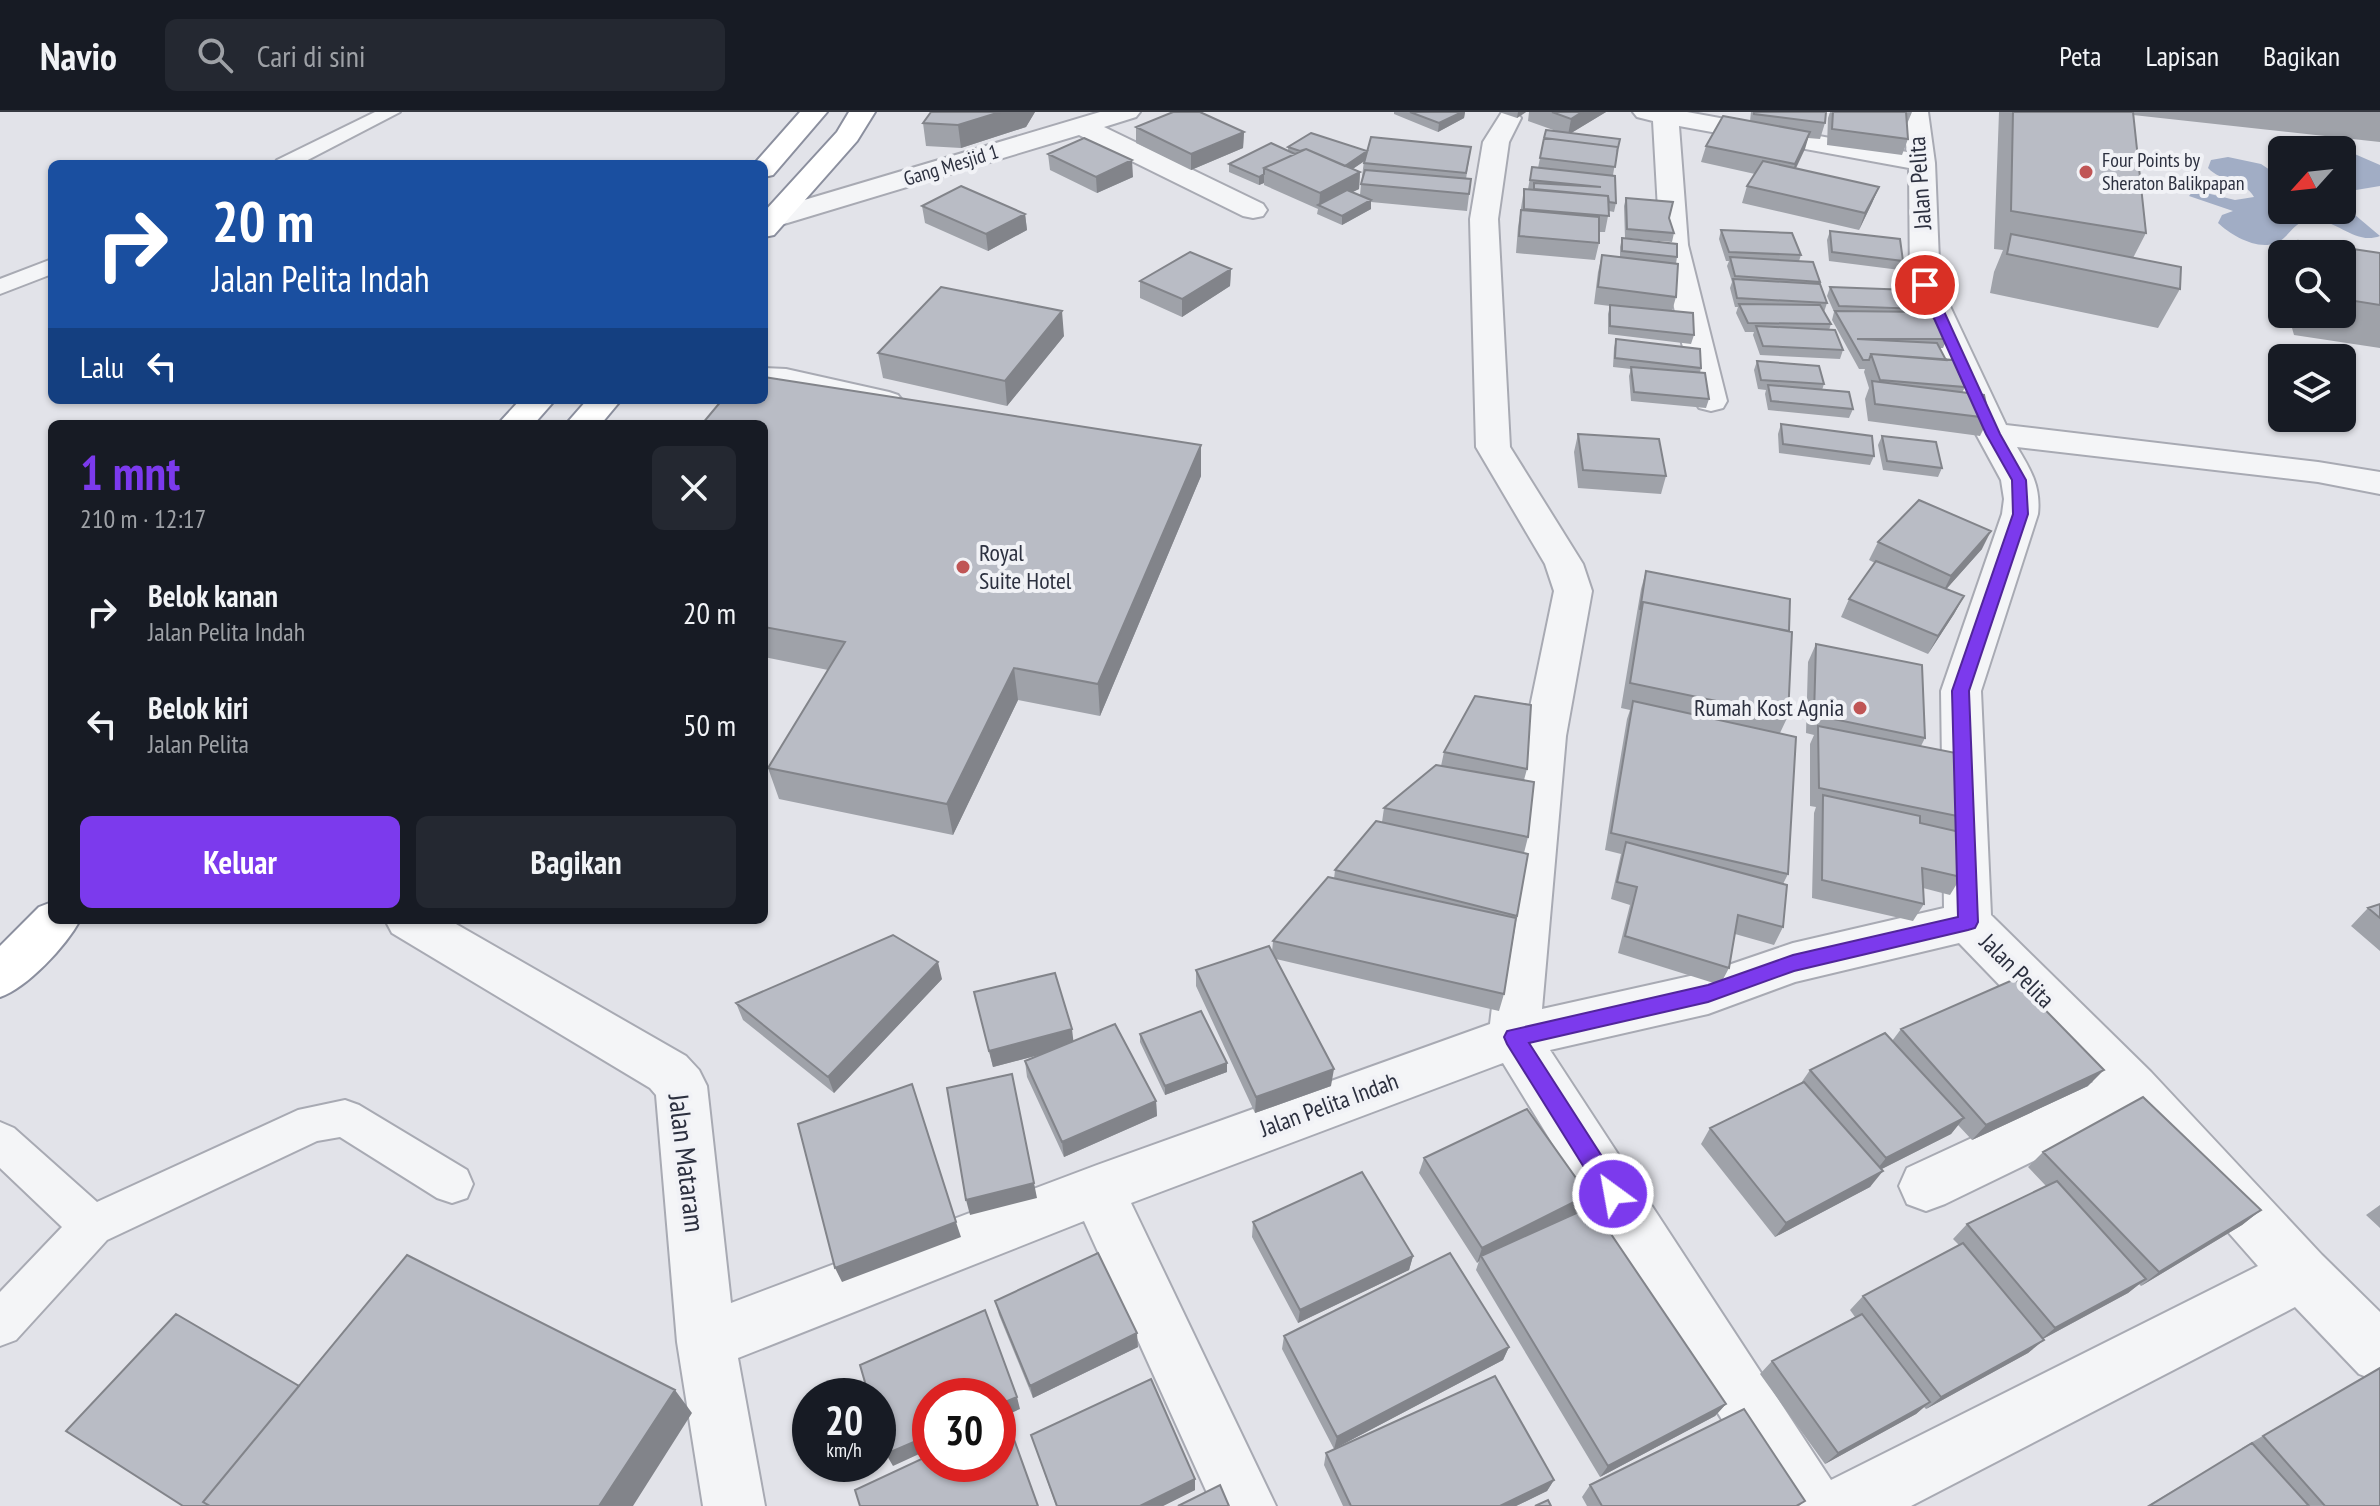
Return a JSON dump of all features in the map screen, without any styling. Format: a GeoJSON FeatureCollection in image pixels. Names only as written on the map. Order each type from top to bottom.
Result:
{"type":"FeatureCollection","features":[{"type":"Feature","properties":{"kind":"highway"},"geometry":{"type":"LineString","coordinates":[[768,164],[814,112]]}},
{"type":"Feature","properties":{"kind":"highway"},"geometry":{"type":"LineString","coordinates":[[769,224],[848,136],[862,112]]}},
{"type":"Feature","properties":{"kind":"highway"},"geometry":{"type":"LineString","coordinates":[[519,420],[535,404]]}},
{"type":"Feature","properties":{"kind":"highway"},"geometry":{"type":"LineString","coordinates":[[587,420],[601,404]]}},
{"type":"Feature","properties":{"kind":"highway"},"geometry":{"type":"LineString","coordinates":[[0,977],[52,924]]}},
{"type":"Feature","properties":{"kind":"street","name":"Gang Mesjid 1"},"geometry":{"type":"LineString","coordinates":[[769,224],[1127,112]]}},
{"type":"Feature","properties":{"kind":"street","name":"Jalan Pelita"},"geometry":{"type":"LineString","coordinates":[[1915,112],[1922,163],[1925,285],[1993,434],[2019,480],[2022,499],[2020,514],[1961,691],[1968,922],[2133,1088],[2302,1274],[2380,1353]]}},
{"type":"Feature","properties":{"kind":"street"},"geometry":{"type":"LineString","coordinates":[[1711,401],[1674,245],[1656,115],[1922,163]]}},
{"type":"Feature","properties":{"kind":"street"},"geometry":{"type":"LineString","coordinates":[[1508,118],[1496,142],[1484,219],[1493,447],[1564,564],[1573,591],[1545,736],[1514,1037],[1811,1506]]}},
{"type":"Feature","properties":{"kind":"street"},"geometry":{"type":"LineString","coordinates":[[1081,126],[1253,210]]}},
{"type":"Feature","properties":{"kind":"street"},"geometry":{"type":"LineString","coordinates":[[1993,434],[2329,473],[2380,483]]}},
{"type":"Feature","properties":{"kind":"street","name":"Jalan Pelita Indah"},"geometry":{"type":"LineString","coordinates":[[706,1342],[1097,1190],[1514,1037],[1708,993],[1793,963],[1968,922]]}},
{"type":"Feature","properties":{"kind":"street","name":"Jalan Mataram"},"geometry":{"type":"LineString","coordinates":[[416,924],[668,1072],[681,1086],[706,1342],[734,1506]]}},
{"type":"Feature","properties":{"kind":"street"},"geometry":{"type":"LineString","coordinates":[[1926,1186],[2133,1088]]}},
{"type":"Feature","properties":{"kind":"street"},"geometry":{"type":"LineString","coordinates":[[1097,1190],[1245,1506]]}},
{"type":"Feature","properties":{"kind":"street"},"geometry":{"type":"LineString","coordinates":[[1846,1506],[2302,1274]]}},
{"type":"Feature","properties":{"kind":"lane"},"geometry":{"type":"LineString","coordinates":[[292,160],[390,112]]}},
{"type":"Feature","properties":{"kind":"lane"},"geometry":{"type":"LineString","coordinates":[[0,287],[48,268]]}},
{"type":"Feature","properties":{"kind":"lane"},"geometry":{"type":"LineString","coordinates":[[768,375],[786,376],[907,404]]}},
{"type":"Feature","properties":{"kind":"lane"},"geometry":{"type":"LineString","coordinates":[[0,1324],[92,1226],[312,1123],[345,1118],[452,1184]]}},
{"type":"Feature","properties":{"kind":"lane"},"geometry":{"type":"LineString","coordinates":[[0,1141],[92,1226]]}},
{"type":"Feature","properties":{"kind":"water"},"geometry":{"type":"Polygon","coordinates":[[[2356,155],[2380,165],[2380,186],[2356,190],[2356,155]]]}},
{"type":"Feature","properties":{"kind":"water"},"geometry":{"type":"Polygon","coordinates":[[[2228,157],[2261,164],[2268,169],[2268,224],[2299,224],[2280,240],[2268,240],[2268,245],[2259,245],[2232,234],[2218,223],[2222,215],[2233,211],[2189,196],[2194,190],[2235,200],[2254,197],[2245,187],[2213,173],[2208,168],[2211,160],[2228,157]]]}},
{"type":"Feature","properties":{"kind":"water"},"geometry":{"type":"Polygon","coordinates":[[[2356,216],[2380,236],[2363,238],[2330,224],[2356,224],[2356,216]]]}},
{"type":"Feature","properties":{"kind":"building"},"geometry":{"type":"Polygon","coordinates":[[[931,112],[1000,112],[958,125],[923,123],[931,112]]]}},
{"type":"Feature","properties":{"kind":"building"},"geometry":{"type":"Polygon","coordinates":[[[1173,112],[1200,112],[1244,132],[1191,154],[1136,127],[1173,112]]]}},
{"type":"Feature","properties":{"kind":"building"},"geometry":{"type":"Polygon","coordinates":[[[1410,112],[1462,112],[1439,123],[1410,112]]]}},
{"type":"Feature","properties":{"kind":"building"},"geometry":{"type":"Polygon","coordinates":[[[1552,112],[1582,112],[1571,119],[1552,112]]]}},
{"type":"Feature","properties":{"kind":"building"},"geometry":{"type":"Polygon","coordinates":[[[1754,112],[1826,112],[1825,123],[1754,112]]]}},
{"type":"Feature","properties":{"kind":"building"},"geometry":{"type":"Polygon","coordinates":[[[1833,112],[1906,112],[1908,139],[1832,129],[1833,112]]]}},
{"type":"Feature","properties":{"kind":"building"},"geometry":{"type":"Polygon","coordinates":[[[2013,112],[2133,112],[2146,233],[2011,211],[2013,112]]]}},
{"type":"Feature","properties":{"kind":"building"},"geometry":{"type":"Polygon","coordinates":[[[1723,116],[1810,132],[1795,164],[1706,146],[1723,116]]]}},
{"type":"Feature","properties":{"kind":"building"},"geometry":{"type":"Polygon","coordinates":[[[1546,130],[1620,139],[1617,152],[1618,147],[1544,138],[1546,130]]]}},
{"type":"Feature","properties":{"kind":"building"},"geometry":{"type":"Polygon","coordinates":[[[1311,133],[1367,151],[1345,166],[1306,149],[1300,151],[1288,147],[1311,133]]]}},
{"type":"Feature","properties":{"kind":"building"},"geometry":{"type":"Polygon","coordinates":[[[1371,137],[1471,147],[1466,173],[1364,163],[1371,137]]]}},
{"type":"Feature","properties":{"kind":"building"},"geometry":{"type":"Polygon","coordinates":[[[1084,138],[1132,160],[1096,177],[1048,154],[1084,138]]]}},
{"type":"Feature","properties":{"kind":"building"},"geometry":{"type":"Polygon","coordinates":[[[1544,138],[1618,147],[1615,167],[1540,158],[1544,138]]]}},
{"type":"Feature","properties":{"kind":"building"},"geometry":{"type":"Polygon","coordinates":[[[1271,143],[1295,154],[1264,168],[1264,174],[1259,177],[1229,164],[1271,143]]]}},
{"type":"Feature","properties":{"kind":"building"},"geometry":{"type":"Polygon","coordinates":[[[1306,149],[1360,172],[1320,193],[1264,168],[1306,149]]]}},
{"type":"Feature","properties":{"kind":"building"},"geometry":{"type":"Polygon","coordinates":[[[1763,161],[1879,187],[1865,213],[1747,186],[1763,161]]]}},
{"type":"Feature","properties":{"kind":"building"},"geometry":{"type":"Polygon","coordinates":[[[1532,167],[1615,176],[1616,203],[1609,202],[1608,196],[1534,189],[1534,183],[1601,187],[1530,180],[1532,167]]]}},
{"type":"Feature","properties":{"kind":"building"},"geometry":{"type":"Polygon","coordinates":[[[1365,170],[1471,179],[1469,194],[1361,184],[1365,170]]]}},
{"type":"Feature","properties":{"kind":"building"},"geometry":{"type":"Polygon","coordinates":[[[961,186],[1025,214],[986,234],[922,206],[961,186]]]}},
{"type":"Feature","properties":{"kind":"building"},"geometry":{"type":"Polygon","coordinates":[[[1524,189],[1608,196],[1609,216],[1524,209],[1524,189]]]}},
{"type":"Feature","properties":{"kind":"building"},"geometry":{"type":"Polygon","coordinates":[[[1347,190],[1371,200],[1342,216],[1318,205],[1347,190]]]}},
{"type":"Feature","properties":{"kind":"building"},"geometry":{"type":"Polygon","coordinates":[[[1626,198],[1673,202],[1669,218],[1674,233],[1627,229],[1626,198]]]}},
{"type":"Feature","properties":{"kind":"building"},"geometry":{"type":"Polygon","coordinates":[[[1521,210],[1599,217],[1599,243],[1519,236],[1521,210]]]}},
{"type":"Feature","properties":{"kind":"building"},"geometry":{"type":"Polygon","coordinates":[[[1721,230],[1792,233],[1801,255],[1729,252],[1721,230]]]}},
{"type":"Feature","properties":{"kind":"building"},"geometry":{"type":"Polygon","coordinates":[[[1830,231],[1900,239],[1903,261],[1832,252],[1830,231]]]}},
{"type":"Feature","properties":{"kind":"building"},"geometry":{"type":"Polygon","coordinates":[[[2011,234],[2181,267],[2180,289],[2007,254],[2011,234]]]}},
{"type":"Feature","properties":{"kind":"building"},"geometry":{"type":"Polygon","coordinates":[[[1622,238],[1677,244],[1677,257],[1622,251],[1622,238]]]}},
{"type":"Feature","properties":{"kind":"building"},"geometry":{"type":"Polygon","coordinates":[[[2356,249],[2380,253],[2380,305],[2356,301],[2356,249]]]}},
{"type":"Feature","properties":{"kind":"building"},"geometry":{"type":"Polygon","coordinates":[[[1190,252],[1231,269],[1182,299],[1140,281],[1190,252]]]}},
{"type":"Feature","properties":{"kind":"building"},"geometry":{"type":"Polygon","coordinates":[[[1602,255],[1678,264],[1676,297],[1598,287],[1602,255]]]}},
{"type":"Feature","properties":{"kind":"building"},"geometry":{"type":"Polygon","coordinates":[[[1730,257],[1813,262],[1820,282],[1735,276],[1730,257]]]}},
{"type":"Feature","properties":{"kind":"building"},"geometry":{"type":"Polygon","coordinates":[[[1733,279],[1820,284],[1827,303],[1737,298],[1733,279]]]}},
{"type":"Feature","properties":{"kind":"building"},"geometry":{"type":"Polygon","coordinates":[[[941,287],[1062,311],[1005,381],[878,353],[941,287]]]}},
{"type":"Feature","properties":{"kind":"building"},"geometry":{"type":"Polygon","coordinates":[[[1830,287],[1910,290],[1920,309],[1839,306],[1830,287]]]}},
{"type":"Feature","properties":{"kind":"building"},"geometry":{"type":"Polygon","coordinates":[[[1739,304],[1820,305],[1831,324],[1748,323],[1739,304]]]}},
{"type":"Feature","properties":{"kind":"building"},"geometry":{"type":"Polygon","coordinates":[[[1610,305],[1693,313],[1694,335],[1610,326],[1610,305]]]}},
{"type":"Feature","properties":{"kind":"building"},"geometry":{"type":"Polygon","coordinates":[[[1835,311],[1930,312],[1947,339],[1857,339],[1937,343],[1946,360],[1871,354],[1869,360],[1863,360],[1835,311]]]}},
{"type":"Feature","properties":{"kind":"building"},"geometry":{"type":"Polygon","coordinates":[[[1756,326],[1835,330],[1843,350],[1763,346],[1756,326]]]}},
{"type":"Feature","properties":{"kind":"building"},"geometry":{"type":"Polygon","coordinates":[[[1616,339],[1700,349],[1701,368],[1615,358],[1616,339]]]}},
{"type":"Feature","properties":{"kind":"building"},"geometry":{"type":"Polygon","coordinates":[[[1871,354],[1954,360],[1965,387],[1880,380],[1871,354]]]}},
{"type":"Feature","properties":{"kind":"building"},"geometry":{"type":"Polygon","coordinates":[[[1757,361],[1819,366],[1824,384],[1761,380],[1757,361]]]}},
{"type":"Feature","properties":{"kind":"building"},"geometry":{"type":"Polygon","coordinates":[[[1631,367],[1705,373],[1709,399],[1634,392],[1631,367]]]}},
{"type":"Feature","properties":{"kind":"building","name":"Royal Suite Hotel"},"geometry":{"type":"Polygon","coordinates":[[[768,378],[1201,445],[1098,684],[1014,668],[947,804],[768,768],[845,642],[768,628],[768,420],[705,420],[719,404],[768,404],[768,378]]]}},
{"type":"Feature","properties":{"kind":"building"},"geometry":{"type":"Polygon","coordinates":[[[1872,381],[1984,395],[1989,418],[1875,404],[1872,381]]]}},
{"type":"Feature","properties":{"kind":"building"},"geometry":{"type":"Polygon","coordinates":[[[1768,385],[1849,392],[1853,409],[1771,401],[1768,385]]]}},
{"type":"Feature","properties":{"kind":"building"},"geometry":{"type":"Polygon","coordinates":[[[1781,424],[1872,436],[1874,456],[1783,444],[1781,424]]]}},
{"type":"Feature","properties":{"kind":"building"},"geometry":{"type":"Polygon","coordinates":[[[1578,434],[1659,439],[1666,476],[1583,470],[1578,434]]]}},
{"type":"Feature","properties":{"kind":"building"},"geometry":{"type":"Polygon","coordinates":[[[1882,436],[1936,442],[1942,468],[1887,461],[1882,436]]]}},
{"type":"Feature","properties":{"kind":"building"},"geometry":{"type":"Polygon","coordinates":[[[1919,500],[1991,531],[1951,576],[1878,542],[1919,500]]]}},
{"type":"Feature","properties":{"kind":"building"},"geometry":{"type":"Polygon","coordinates":[[[1876,561],[1964,596],[1938,636],[1849,599],[1876,561]]]}},
{"type":"Feature","properties":{"kind":"building"},"geometry":{"type":"Polygon","coordinates":[[[1646,571],[1790,599],[1789,631],[1643,602],[1640,610],[1646,571]]]}},
{"type":"Feature","properties":{"kind":"building"},"geometry":{"type":"Polygon","coordinates":[[[1643,602],[1792,632],[1788,716],[1630,683],[1643,602]]]}},
{"type":"Feature","properties":{"kind":"building","name":"Rumah Kost Agnia"},"geometry":{"type":"Polygon","coordinates":[[[1816,644],[1922,665],[1925,738],[1814,715],[1816,644]]]}},
{"type":"Feature","properties":{"kind":"building"},"geometry":{"type":"Polygon","coordinates":[[[1475,696],[1531,705],[1527,769],[1444,752],[1475,696]]]}},
{"type":"Feature","properties":{"kind":"building"},"geometry":{"type":"Polygon","coordinates":[[[1633,701],[1796,737],[1788,874],[1611,833],[1633,701]]]}},
{"type":"Feature","properties":{"kind":"building"},"geometry":{"type":"Polygon","coordinates":[[[1818,726],[1961,754],[1967,818],[1819,788],[1818,726]]]}},
{"type":"Feature","properties":{"kind":"building"},"geometry":{"type":"Polygon","coordinates":[[[1436,765],[1534,782],[1528,837],[1384,808],[1436,765]]]}},
{"type":"Feature","properties":{"kind":"building"},"geometry":{"type":"Polygon","coordinates":[[[1823,795],[1920,816],[1920,823],[1960,832],[1961,877],[1922,868],[1924,904],[1822,880],[1823,795]]]}},
{"type":"Feature","properties":{"kind":"building"},"geometry":{"type":"Polygon","coordinates":[[[1376,821],[1528,854],[1517,916],[1335,870],[1376,821]]]}},
{"type":"Feature","properties":{"kind":"building"},"geometry":{"type":"Polygon","coordinates":[[[1626,842],[1787,885],[1783,927],[1738,915],[1729,968],[1625,936],[1637,887],[1617,882],[1626,842]]]}},
{"type":"Feature","properties":{"kind":"building"},"geometry":{"type":"Polygon","coordinates":[[[1328,877],[1516,918],[1504,994],[1273,941],[1328,877]]]}},
{"type":"Feature","properties":{"kind":"building"},"geometry":{"type":"Polygon","coordinates":[[[2380,904],[2380,918],[2368,908],[2380,904]]]}},
{"type":"Feature","properties":{"kind":"building"},"geometry":{"type":"Polygon","coordinates":[[[893,935],[938,962],[828,1077],[736,1003],[893,935]]]}},
{"type":"Feature","properties":{"kind":"building"},"geometry":{"type":"Polygon","coordinates":[[[1269,946],[1334,1069],[1256,1097],[1196,970],[1269,946]]]}},
{"type":"Feature","properties":{"kind":"building"},"geometry":{"type":"Polygon","coordinates":[[[1055,973],[1072,1029],[989,1051],[974,992],[1055,973]]]}},
{"type":"Feature","properties":{"kind":"building"},"geometry":{"type":"Polygon","coordinates":[[[2015,979],[2104,1070],[1986,1125],[1901,1029],[2015,979]]]}},
{"type":"Feature","properties":{"kind":"building"},"geometry":{"type":"Polygon","coordinates":[[[1201,1011],[1227,1063],[1165,1086],[1140,1034],[1201,1011]]]}},
{"type":"Feature","properties":{"kind":"building"},"geometry":{"type":"Polygon","coordinates":[[[1115,1024],[1156,1101],[1062,1142],[1025,1061],[1115,1024]]]}},
{"type":"Feature","properties":{"kind":"building"},"geometry":{"type":"Polygon","coordinates":[[[1885,1033],[1964,1118],[1886,1158],[1810,1070],[1885,1033]]]}},
{"type":"Feature","properties":{"kind":"building"},"geometry":{"type":"Polygon","coordinates":[[[1012,1074],[1034,1183],[966,1200],[947,1088],[1012,1074]]]}},
{"type":"Feature","properties":{"kind":"building"},"geometry":{"type":"Polygon","coordinates":[[[1804,1082],[1883,1171],[1786,1223],[1710,1128],[1804,1082]]]}},
{"type":"Feature","properties":{"kind":"building"},"geometry":{"type":"Polygon","coordinates":[[[912,1084],[956,1222],[835,1268],[798,1124],[912,1084]]]}},
{"type":"Feature","properties":{"kind":"building"},"geometry":{"type":"Polygon","coordinates":[[[2143,1097],[2261,1210],[2159,1272],[2043,1152],[2143,1097]]]}},
{"type":"Feature","properties":{"kind":"building"},"geometry":{"type":"Polygon","coordinates":[[[1527,1109],[1588,1195],[1482,1248],[1424,1158],[1527,1109]]]}},
{"type":"Feature","properties":{"kind":"building"},"geometry":{"type":"Polygon","coordinates":[[[1362,1172],[1413,1256],[1300,1310],[1253,1222],[1362,1172]]]}},
{"type":"Feature","properties":{"kind":"building"},"geometry":{"type":"Polygon","coordinates":[[[2057,1181],[2146,1279],[2055,1328],[1967,1224],[2057,1181]]]}},
{"type":"Feature","properties":{"kind":"building"},"geometry":{"type":"Polygon","coordinates":[[[1592,1206],[1726,1404],[1608,1466],[1481,1256],[1592,1206]]]}},
{"type":"Feature","properties":{"kind":"building"},"geometry":{"type":"Polygon","coordinates":[[[1963,1243],[2044,1340],[1941,1397],[1863,1296],[1963,1243]]]}},
{"type":"Feature","properties":{"kind":"building"},"geometry":{"type":"Polygon","coordinates":[[[1098,1253],[1137,1333],[1030,1386],[995,1301],[1098,1253]]]}},
{"type":"Feature","properties":{"kind":"building"},"geometry":{"type":"Polygon","coordinates":[[[1450,1253],[1509,1347],[1337,1437],[1284,1336],[1450,1253]]]}},
{"type":"Feature","properties":{"kind":"building"},"geometry":{"type":"Polygon","coordinates":[[[407,1255],[675,1390],[599,1506],[210,1506],[203,1502],[407,1255]]]}},
{"type":"Feature","properties":{"kind":"building"},"geometry":{"type":"Polygon","coordinates":[[[985,1310],[1010,1378],[912,1378],[912,1443],[896,1450],[896,1378],[864,1378],[860,1365],[985,1310]]]}},
{"type":"Feature","properties":{"kind":"building"},"geometry":{"type":"Polygon","coordinates":[[[176,1314],[299,1386],[203,1502],[210,1506],[183,1506],[66,1431],[176,1314]]]}},
{"type":"Feature","properties":{"kind":"building"},"geometry":{"type":"Polygon","coordinates":[[[1862,1314],[1930,1402],[1838,1453],[1772,1361],[1862,1314]]]}},
{"type":"Feature","properties":{"kind":"building"},"geometry":{"type":"Polygon","coordinates":[[[2380,1368],[2380,1506],[2325,1506],[2263,1436],[2380,1368]]]}},
{"type":"Feature","properties":{"kind":"building"},"geometry":{"type":"Polygon","coordinates":[[[1495,1376],[1554,1480],[1500,1506],[1351,1506],[1326,1453],[1495,1376]]]}},
{"type":"Feature","properties":{"kind":"building"},"geometry":{"type":"Polygon","coordinates":[[[1151,1379],[1195,1479],[1140,1506],[1057,1506],[1031,1435],[1151,1379]]]}},
{"type":"Feature","properties":{"kind":"building"},"geometry":{"type":"Polygon","coordinates":[[[1744,1409],[1805,1501],[1796,1506],[1602,1506],[1590,1485],[1744,1409]]]}},
{"type":"Feature","properties":{"kind":"building"},"geometry":{"type":"Polygon","coordinates":[[[2252,1443],[2309,1506],[2149,1506],[2252,1443]]]}},
{"type":"Feature","properties":{"kind":"building"},"geometry":{"type":"Polygon","coordinates":[[[1016,1445],[1038,1506],[860,1506],[855,1490],[872,1482],[896,1482],[896,1471],[912,1463],[912,1482],[1016,1482],[1016,1445]]]}},
{"type":"Feature","properties":{"kind":"building"},"geometry":{"type":"Polygon","coordinates":[[[1220,1485],[1229,1506],[1178,1506],[1220,1485]]]}},
{"type":"Feature","properties":{"kind":"building"},"geometry":{"type":"Polygon","coordinates":[[[1548,1500],[1551,1506],[1535,1506],[1548,1500]]]}},
{"type":"Feature","properties":{"kind":"place","name":"Four Points by Sheraton Balikpapan"},"geometry":{"type":"Point","coordinates":[2086,172]}},
{"type":"Feature","properties":{"kind":"place","name":"Royal Suite Hotel"},"geometry":{"type":"Point","coordinates":[963,567]}},
{"type":"Feature","properties":{"kind":"place","name":"Rumah Kost Agnia"},"geometry":{"type":"Point","coordinates":[1860,708]}},
{"type":"Feature","properties":{"kind":"route"},"geometry":{"type":"LineString","coordinates":[[1613,1194],[1514,1037],[1708,993],[1793,963],[1968,922],[1961,691],[2020,514],[2022,499],[2019,480],[1993,434],[1925,285]]}}]}
